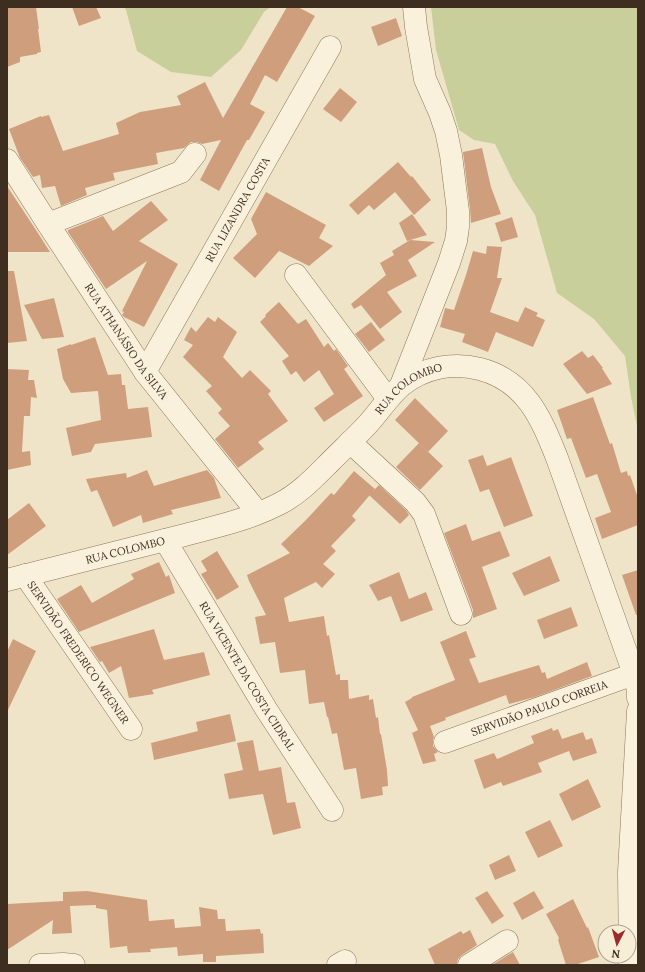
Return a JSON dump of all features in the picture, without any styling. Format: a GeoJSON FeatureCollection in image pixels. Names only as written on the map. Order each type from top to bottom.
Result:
{"type":"FeatureCollection","features":[{"type":"Feature","properties":{"kind":"street"},"geometry":{"type":"LineString","coordinates":[[296,275],[395,392],[449,262],[456,241],[458,227],[458,211],[452,155],[440,113],[425,79],[414,7]]}},
{"type":"Feature","properties":{"kind":"street","name":"RUA LIZANDRA COSTA"},"geometry":{"type":"LineString","coordinates":[[145,372],[330,47]]}},
{"type":"Feature","properties":{"kind":"street"},"geometry":{"type":"LineString","coordinates":[[48,224],[181,172],[195,154]]}},
{"type":"Feature","properties":{"kind":"street","name":"RUA ATHANÁSIO DA SILVA"},"geometry":{"type":"LineString","coordinates":[[7,160],[145,372],[258,513]]}},
{"type":"Feature","properties":{"kind":"street","name":"RUA COLOMBO"},"geometry":{"type":"LineString","coordinates":[[16,577],[165,540],[258,513],[278,504],[307,485],[367,425],[395,392],[414,377],[427,370],[440,367],[462,366],[488,371],[499,376],[519,390],[529,401],[544,425],[558,458],[634,674],[638,690],[638,698]]}},
{"type":"Feature","properties":{"kind":"street"},"geometry":{"type":"LineString","coordinates":[[350,442],[415,502],[424,514],[461,614]]}},
{"type":"Feature","properties":{"kind":"street","name":"RUA VICENTE DA COSTA CIDRAL"},"geometry":{"type":"LineString","coordinates":[[165,540],[266,709],[332,810]]}},
{"type":"Feature","properties":{"kind":"street","name":"SERVIDÃO FREDERICO WEGNER"},"geometry":{"type":"LineString","coordinates":[[16,577],[131,729]]}},
{"type":"Feature","properties":{"kind":"street","name":"SERVIDÃO PAULO CORREIA"},"geometry":{"type":"LineString","coordinates":[[445,742],[634,674]]}},
{"type":"Feature","properties":{"kind":"street"},"geometry":{"type":"LineString","coordinates":[[630,965],[629,872],[638,712]]}},
{"type":"Feature","properties":{"kind":"street"},"geometry":{"type":"LineString","coordinates":[[469,965],[507,941]]}},
{"type":"Feature","properties":{"kind":"street"},"geometry":{"type":"LineString","coordinates":[[40,965],[74,965]]}},
{"type":"Feature","properties":{"kind":"green space"},"geometry":{"type":"Polygon","coordinates":[[[124,7],[271,7],[264,12],[241,50],[211,77],[171,72],[137,51],[124,7]]]}},
{"type":"Feature","properties":{"kind":"green space"},"geometry":{"type":"Polygon","coordinates":[[[431,7],[638,7],[638,431],[625,356],[594,319],[557,293],[535,215],[513,181],[495,144],[474,140],[459,130],[436,50],[431,7]]]}},
{"type":"Feature","properties":{"kind":"building"},"geometry":{"type":"Polygon","coordinates":[[[7,7],[36,7],[41,52],[20,57],[20,62],[7,67],[7,7]]]}},
{"type":"Feature","properties":{"kind":"building"},"geometry":{"type":"Polygon","coordinates":[[[72,7],[96,7],[101,18],[79,26],[72,7]]]}},
{"type":"Feature","properties":{"kind":"building"},"geometry":{"type":"Polygon","coordinates":[[[287,7],[298,7],[315,16],[277,82],[265,75],[250,104],[265,112],[249,140],[247,140],[219,191],[200,180],[221,140],[202,144],[191,142],[184,148],[156,153],[158,164],[113,173],[115,180],[85,188],[87,195],[61,206],[55,186],[42,188],[40,175],[33,177],[20,158],[9,129],[41,116],[49,115],[63,151],[119,134],[116,123],[140,112],[181,105],[177,96],[205,82],[223,118],[287,7]]]}},
{"type":"Feature","properties":{"kind":"building"},"geometry":{"type":"Polygon","coordinates":[[[396,18],[402,36],[378,46],[371,27],[396,18]]]}},
{"type":"Feature","properties":{"kind":"building"},"geometry":{"type":"Polygon","coordinates":[[[340,88],[357,102],[341,122],[323,109],[340,88]]]}},
{"type":"Feature","properties":{"kind":"building"},"geometry":{"type":"Polygon","coordinates":[[[482,148],[491,187],[501,214],[471,223],[463,152],[482,148]]]}},
{"type":"Feature","properties":{"kind":"building"},"geometry":{"type":"Polygon","coordinates":[[[398,162],[411,177],[412,176],[431,200],[414,215],[395,192],[374,210],[369,205],[358,215],[349,205],[398,162]]]}},
{"type":"Feature","properties":{"kind":"building"},"geometry":{"type":"Polygon","coordinates":[[[7,186],[36,230],[50,252],[7,252],[7,186]]]}},
{"type":"Feature","properties":{"kind":"building"},"geometry":{"type":"Polygon","coordinates":[[[266,192],[326,225],[319,238],[333,246],[309,266],[279,251],[255,278],[233,258],[257,234],[251,219],[266,192]]]}},
{"type":"Feature","properties":{"kind":"building"},"geometry":{"type":"Polygon","coordinates":[[[151,201],[168,220],[139,241],[178,264],[144,327],[124,317],[122,315],[124,312],[122,311],[147,261],[106,289],[68,230],[103,216],[113,231],[151,201]]]}},
{"type":"Feature","properties":{"kind":"building"},"geometry":{"type":"Polygon","coordinates":[[[412,214],[427,235],[407,241],[399,223],[412,214]]]}},
{"type":"Feature","properties":{"kind":"building"},"geometry":{"type":"Polygon","coordinates":[[[512,217],[518,237],[501,242],[495,223],[512,217]]]}},
{"type":"Feature","properties":{"kind":"building"},"geometry":{"type":"Polygon","coordinates":[[[410,240],[435,242],[408,260],[417,276],[387,292],[402,312],[380,329],[361,305],[354,309],[351,304],[386,275],[380,263],[394,255],[392,251],[410,240]]]}},
{"type":"Feature","properties":{"kind":"building"},"geometry":{"type":"Polygon","coordinates":[[[487,246],[502,247],[497,278],[502,278],[490,312],[518,322],[525,307],[538,313],[536,316],[545,320],[533,347],[496,332],[488,352],[462,342],[465,334],[440,327],[445,308],[454,310],[473,251],[486,254],[487,246]]]}},
{"type":"Feature","properties":{"kind":"building"},"geometry":{"type":"Polygon","coordinates":[[[7,271],[14,271],[27,341],[7,343],[7,271]]]}},
{"type":"Feature","properties":{"kind":"building"},"geometry":{"type":"Polygon","coordinates":[[[54,298],[64,337],[42,339],[24,305],[54,298]]]}},
{"type":"Feature","properties":{"kind":"building"},"geometry":{"type":"Polygon","coordinates":[[[279,302],[298,324],[306,319],[324,347],[328,343],[334,351],[336,349],[348,366],[344,369],[363,396],[324,422],[314,408],[334,394],[319,370],[304,382],[296,371],[291,375],[282,361],[289,356],[260,322],[279,302]]]}},
{"type":"Feature","properties":{"kind":"building"},"geometry":{"type":"Polygon","coordinates":[[[208,317],[215,322],[218,317],[237,332],[223,357],[242,378],[250,370],[271,391],[268,394],[288,421],[258,442],[264,449],[238,468],[215,439],[230,426],[218,413],[222,409],[206,391],[212,386],[183,357],[193,345],[184,340],[191,327],[196,332],[208,317]]]}},
{"type":"Feature","properties":{"kind":"building"},"geometry":{"type":"Polygon","coordinates":[[[371,322],[385,340],[369,352],[355,334],[371,322]]]}},
{"type":"Feature","properties":{"kind":"building"},"geometry":{"type":"Polygon","coordinates":[[[95,337],[108,375],[121,374],[122,385],[125,385],[128,409],[148,407],[152,437],[95,444],[91,452],[72,456],[66,428],[101,420],[98,391],[71,393],[63,379],[57,349],[95,337]]]}},
{"type":"Feature","properties":{"kind":"building"},"geometry":{"type":"Polygon","coordinates":[[[582,351],[588,358],[593,355],[603,368],[612,384],[587,394],[563,364],[582,351]]]}},
{"type":"Feature","properties":{"kind":"building"},"geometry":{"type":"Polygon","coordinates":[[[7,369],[29,370],[28,380],[34,380],[37,398],[31,397],[30,416],[24,416],[22,452],[30,451],[31,465],[7,470],[7,369]]]}},
{"type":"Feature","properties":{"kind":"building"},"geometry":{"type":"Polygon","coordinates":[[[593,397],[610,444],[612,443],[621,473],[627,471],[628,476],[630,475],[638,498],[638,525],[602,539],[595,518],[611,512],[597,474],[586,478],[571,438],[567,439],[557,410],[593,397]]]}},
{"type":"Feature","properties":{"kind":"building"},"geometry":{"type":"Polygon","coordinates":[[[415,398],[448,431],[428,452],[395,420],[415,398]]]}},
{"type":"Feature","properties":{"kind":"building"},"geometry":{"type":"Polygon","coordinates":[[[419,443],[443,466],[420,490],[396,467],[419,443]]]}},
{"type":"Feature","properties":{"kind":"building"},"geometry":{"type":"Polygon","coordinates":[[[483,455],[487,466],[511,457],[533,516],[504,527],[489,489],[480,492],[468,460],[483,455]]]}},
{"type":"Feature","properties":{"kind":"building"},"geometry":{"type":"Polygon","coordinates":[[[147,470],[154,486],[207,470],[214,478],[221,498],[171,510],[173,514],[143,523],[141,515],[113,527],[97,490],[91,492],[86,479],[126,473],[127,478],[147,470]]]}},
{"type":"Feature","properties":{"kind":"building"},"geometry":{"type":"Polygon","coordinates":[[[354,471],[375,489],[352,516],[356,520],[331,546],[336,551],[323,564],[335,574],[322,588],[316,582],[284,598],[289,622],[324,616],[336,675],[340,674],[340,680],[348,680],[349,699],[369,695],[369,700],[373,699],[376,718],[378,717],[381,734],[388,786],[382,787],[383,795],[361,799],[356,768],[344,770],[337,733],[332,734],[324,702],[309,704],[305,670],[280,673],[275,642],[260,644],[255,617],[266,615],[247,575],[290,553],[281,544],[331,493],[334,495],[354,471]]]}},
{"type":"Feature","properties":{"kind":"building"},"geometry":{"type":"Polygon","coordinates":[[[379,485],[406,510],[409,515],[400,524],[369,495],[379,485]]]}},
{"type":"Feature","properties":{"kind":"building"},"geometry":{"type":"Polygon","coordinates":[[[29,503],[46,526],[7,555],[7,520],[29,503]]]}},
{"type":"Feature","properties":{"kind":"building"},"geometry":{"type":"Polygon","coordinates":[[[466,524],[472,541],[500,531],[510,556],[482,567],[497,609],[473,618],[473,610],[444,533],[466,524]]]}},
{"type":"Feature","properties":{"kind":"building"},"geometry":{"type":"Polygon","coordinates":[[[217,551],[239,587],[217,600],[201,574],[207,571],[201,561],[217,551]]]}},
{"type":"Feature","properties":{"kind":"building"},"geometry":{"type":"Polygon","coordinates":[[[550,556],[560,581],[524,596],[512,573],[550,556]]]}},
{"type":"Feature","properties":{"kind":"building"},"geometry":{"type":"Polygon","coordinates":[[[159,562],[166,577],[169,575],[175,593],[79,632],[57,599],[81,585],[92,603],[134,579],[131,574],[159,562]]]}},
{"type":"Feature","properties":{"kind":"building"},"geometry":{"type":"Polygon","coordinates":[[[638,570],[638,615],[636,615],[622,575],[638,570]]]}},
{"type":"Feature","properties":{"kind":"building"},"geometry":{"type":"Polygon","coordinates":[[[399,572],[409,599],[426,592],[433,610],[401,622],[391,596],[378,601],[369,585],[399,572]]]}},
{"type":"Feature","properties":{"kind":"building"},"geometry":{"type":"Polygon","coordinates":[[[571,607],[578,626],[544,639],[537,620],[571,607]]]}},
{"type":"Feature","properties":{"kind":"building"},"geometry":{"type":"Polygon","coordinates":[[[154,629],[164,660],[204,652],[210,675],[152,690],[154,694],[129,698],[121,666],[109,673],[102,661],[100,662],[90,647],[154,629]]]}},
{"type":"Feature","properties":{"kind":"building"},"geometry":{"type":"Polygon","coordinates":[[[466,631],[476,657],[469,659],[479,683],[539,665],[542,673],[545,672],[547,679],[587,662],[592,676],[535,697],[509,704],[506,695],[445,718],[446,720],[430,726],[434,737],[433,746],[438,752],[434,754],[436,761],[423,764],[412,733],[418,730],[405,702],[412,697],[455,680],[440,642],[466,631]]]}},
{"type":"Feature","properties":{"kind":"building"},"geometry":{"type":"Polygon","coordinates":[[[13,639],[36,651],[7,712],[7,652],[13,639]]]}},
{"type":"Feature","properties":{"kind":"building"},"geometry":{"type":"Polygon","coordinates":[[[230,714],[236,741],[154,760],[151,743],[198,731],[196,722],[230,714]]]}},
{"type":"Feature","properties":{"kind":"building"},"geometry":{"type":"Polygon","coordinates":[[[552,728],[553,731],[558,729],[562,739],[583,732],[586,740],[592,738],[597,753],[573,761],[569,751],[538,763],[542,772],[503,786],[501,782],[484,789],[474,760],[494,753],[497,759],[534,743],[531,736],[552,728]]]}},
{"type":"Feature","properties":{"kind":"building"},"geometry":{"type":"Polygon","coordinates":[[[253,740],[259,771],[281,767],[287,803],[295,802],[301,828],[273,835],[263,794],[229,799],[224,774],[243,770],[237,743],[253,740]]]}},
{"type":"Feature","properties":{"kind":"building"},"geometry":{"type":"Polygon","coordinates":[[[588,779],[601,807],[572,821],[559,794],[588,779]]]}},
{"type":"Feature","properties":{"kind":"building"},"geometry":{"type":"Polygon","coordinates":[[[550,820],[563,846],[538,858],[525,832],[550,820]]]}},
{"type":"Feature","properties":{"kind":"building"},"geometry":{"type":"Polygon","coordinates":[[[509,855],[516,871],[495,880],[489,865],[509,855]]]}},
{"type":"Feature","properties":{"kind":"building"},"geometry":{"type":"Polygon","coordinates":[[[87,891],[147,900],[149,921],[174,919],[175,928],[201,926],[199,907],[217,910],[218,919],[225,919],[226,931],[260,929],[261,934],[263,933],[264,953],[216,956],[216,962],[203,962],[203,954],[178,956],[177,947],[150,949],[151,952],[128,953],[127,946],[110,948],[107,910],[96,908],[96,905],[70,906],[72,933],[52,934],[53,920],[7,950],[7,904],[63,901],[63,892],[87,891]]]}},
{"type":"Feature","properties":{"kind":"building"},"geometry":{"type":"Polygon","coordinates":[[[487,891],[504,916],[492,924],[475,898],[487,891]]]}},
{"type":"Feature","properties":{"kind":"building"},"geometry":{"type":"Polygon","coordinates":[[[534,891],[544,908],[522,920],[513,903],[534,891]]]}},
{"type":"Feature","properties":{"kind":"building"},"geometry":{"type":"Polygon","coordinates":[[[573,899],[587,928],[588,927],[597,952],[597,958],[575,965],[566,965],[558,940],[559,938],[546,914],[573,899]]]}},
{"type":"Feature","properties":{"kind":"building"},"geometry":{"type":"Polygon","coordinates":[[[470,930],[477,945],[462,955],[458,959],[457,964],[435,965],[428,949],[461,931],[463,934],[470,930]]]}},
{"type":"Feature","properties":{"kind":"building"},"geometry":{"type":"Polygon","coordinates":[[[513,952],[520,965],[492,965],[513,952]]]}}]}
